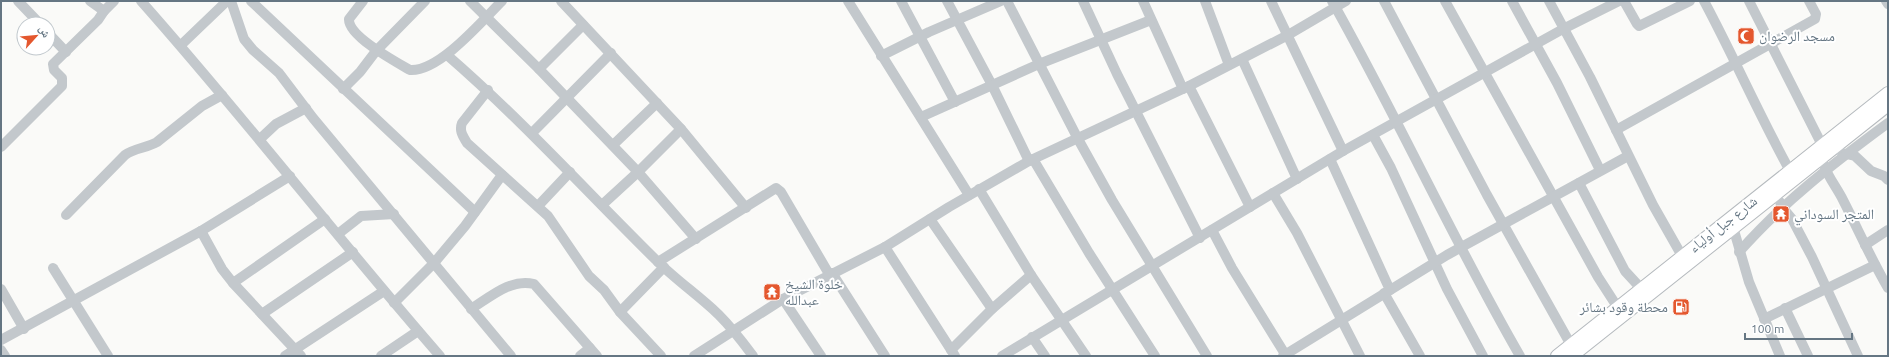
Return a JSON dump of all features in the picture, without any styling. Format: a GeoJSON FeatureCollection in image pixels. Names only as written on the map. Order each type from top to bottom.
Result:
{"type":"FeatureCollection","features":[{"type":"Feature","properties":{"kind":"main road","name":"شارع جبل أولياء"},"geometry":{"type":"LineString","coordinates":[[1572,350],[1618,308],[1645,292],[1682,256],[1776,193],[1888,93]]}},
{"type":"Feature","properties":{"kind":"main road","name":"شارع جبل أولياء"},"geometry":{"type":"LineString","coordinates":[[1557,356],[1572,350],[1730,224],[1790,171],[1822,151],[1843,148],[1888,105]]}},
{"type":"Feature","properties":{"kind":"street"},"geometry":{"type":"LineString","coordinates":[[18,1],[32,16]]}},
{"type":"Feature","properties":{"kind":"street"},"geometry":{"type":"LineString","coordinates":[[90,1],[104,11]]}},
{"type":"Feature","properties":{"kind":"street"},"geometry":{"type":"LineString","coordinates":[[1,147],[62,86],[62,78],[52,67],[53,64],[98,20],[104,11],[114,1]]}},
{"type":"Feature","properties":{"kind":"street"},"geometry":{"type":"LineString","coordinates":[[141,1],[181,45],[384,291],[440,356]]}},
{"type":"Feature","properties":{"kind":"street"},"geometry":{"type":"LineString","coordinates":[[181,45],[227,1]]}},
{"type":"Feature","properties":{"kind":"street"},"geometry":{"type":"LineString","coordinates":[[231,1],[244,39],[279,73],[306,108],[510,356]]}},
{"type":"Feature","properties":{"kind":"street"},"geometry":{"type":"LineString","coordinates":[[250,1],[269,16],[300,49],[475,212]]}},
{"type":"Feature","properties":{"kind":"street"},"geometry":{"type":"LineString","coordinates":[[363,1],[351,15],[348,23],[350,28],[376,51],[410,70],[416,70],[447,55],[502,1]]}},
{"type":"Feature","properties":{"kind":"street"},"geometry":{"type":"LineString","coordinates":[[343,89],[360,72],[376,51],[425,1]]}},
{"type":"Feature","properties":{"kind":"street"},"geometry":{"type":"LineString","coordinates":[[470,1],[540,69],[613,145],[696,239]]}},
{"type":"Feature","properties":{"kind":"street"},"geometry":{"type":"LineString","coordinates":[[561,1],[681,129],[746,208]]}},
{"type":"Feature","properties":{"kind":"street"},"geometry":{"type":"LineString","coordinates":[[848,1],[969,195]]}},
{"type":"Feature","properties":{"kind":"street"},"geometry":{"type":"LineString","coordinates":[[901,1],[955,102]]}},
{"type":"Feature","properties":{"kind":"street"},"geometry":{"type":"LineString","coordinates":[[947,1],[1031,160],[1155,356]]}},
{"type":"Feature","properties":{"kind":"street"},"geometry":{"type":"LineString","coordinates":[[881,56],[920,38],[929,32],[1001,1]]}},
{"type":"Feature","properties":{"kind":"street"},"geometry":{"type":"LineString","coordinates":[[1007,1],[1078,139],[1152,266],[1207,356]]}},
{"type":"Feature","properties":{"kind":"street"},"geometry":{"type":"LineString","coordinates":[[1083,1],[1200,238]]}},
{"type":"Feature","properties":{"kind":"street"},"geometry":{"type":"LineString","coordinates":[[1143,1],[1151,20],[1250,207]]}},
{"type":"Feature","properties":{"kind":"street"},"geometry":{"type":"LineString","coordinates":[[1205,1],[1230,65]]}},
{"type":"Feature","properties":{"kind":"street"},"geometry":{"type":"LineString","coordinates":[[1271,1],[1343,152]]}},
{"type":"Feature","properties":{"kind":"street"},"geometry":{"type":"LineString","coordinates":[[694,356],[783,299],[885,247],[979,189],[1031,160],[1078,139],[1242,59],[1288,35],[1334,4],[1346,1]]}},
{"type":"Feature","properties":{"kind":"street"},"geometry":{"type":"LineString","coordinates":[[1384,1],[1572,350]]}},
{"type":"Feature","properties":{"kind":"street"},"geometry":{"type":"LineString","coordinates":[[1445,1],[1598,277],[1618,308]]}},
{"type":"Feature","properties":{"kind":"street"},"geometry":{"type":"LineString","coordinates":[[1512,1],[1600,170]]}},
{"type":"Feature","properties":{"kind":"street"},"geometry":{"type":"LineString","coordinates":[[1549,1],[1628,156],[1682,256]]}},
{"type":"Feature","properties":{"kind":"street"},"geometry":{"type":"LineString","coordinates":[[1002,356],[1330,159],[1563,28],[1619,1]]}},
{"type":"Feature","properties":{"kind":"street"},"geometry":{"type":"LineString","coordinates":[[1624,1],[1636,24],[1639,26],[1690,1]]}},
{"type":"Feature","properties":{"kind":"street"},"geometry":{"type":"LineString","coordinates":[[1704,1],[1770,135],[1790,171]]}},
{"type":"Feature","properties":{"kind":"street"},"geometry":{"type":"LineString","coordinates":[[1749,1],[1772,44],[1822,151],[1826,170],[1840,193],[1875,265],[1888,288]]}},
{"type":"Feature","properties":{"kind":"street"},"geometry":{"type":"LineString","coordinates":[[1616,130],[1815,19],[1816,14],[1809,1]]}},
{"type":"Feature","properties":{"kind":"street"},"geometry":{"type":"LineString","coordinates":[[1334,4],[1398,122],[1460,248],[1520,356]]}},
{"type":"Feature","properties":{"kind":"street"},"geometry":{"type":"LineString","coordinates":[[921,117],[1039,64],[1151,20]]}},
{"type":"Feature","properties":{"kind":"street"},"geometry":{"type":"LineString","coordinates":[[540,69],[583,25]]}},
{"type":"Feature","properties":{"kind":"street"},"geometry":{"type":"LineString","coordinates":[[56,41],[66,52]]}},
{"type":"Feature","properties":{"kind":"street"},"geometry":{"type":"LineString","coordinates":[[532,133],[611,53]]}},
{"type":"Feature","properties":{"kind":"street"},"geometry":{"type":"LineString","coordinates":[[447,55],[488,90],[532,133],[661,265],[718,314],[734,331],[753,356]]}},
{"type":"Feature","properties":{"kind":"street"},"geometry":{"type":"LineString","coordinates":[[1242,59],[1297,179]]}},
{"type":"Feature","properties":{"kind":"street"},"geometry":{"type":"LineString","coordinates":[[488,90],[464,120],[460,128],[462,134],[472,148],[538,206],[557,227],[585,271],[604,290],[620,312],[661,356]]}},
{"type":"Feature","properties":{"kind":"street"},"geometry":{"type":"LineString","coordinates":[[66,215],[124,155],[157,142],[202,106],[222,95]]}},
{"type":"Feature","properties":{"kind":"street"},"geometry":{"type":"LineString","coordinates":[[613,145],[657,103]]}},
{"type":"Feature","properties":{"kind":"street"},"geometry":{"type":"LineString","coordinates":[[260,139],[276,124],[306,108]]}},
{"type":"Feature","properties":{"kind":"street"},"geometry":{"type":"LineString","coordinates":[[1739,252],[1763,225],[1782,207],[1826,170],[1843,148],[1888,123]]}},
{"type":"Feature","properties":{"kind":"street"},"geometry":{"type":"LineString","coordinates":[[602,205],[681,129]]}},
{"type":"Feature","properties":{"kind":"street"},"geometry":{"type":"LineString","coordinates":[[1373,135],[1404,195],[1434,263],[1483,356]]}},
{"type":"Feature","properties":{"kind":"street"},"geometry":{"type":"LineString","coordinates":[[1843,148],[1855,156],[1871,171],[1884,176],[1888,180]]}},
{"type":"Feature","properties":{"kind":"street"},"geometry":{"type":"LineString","coordinates":[[1212,230],[1232,268],[1284,355],[1434,263],[1600,170],[1628,156]]}},
{"type":"Feature","properties":{"kind":"street"},"geometry":{"type":"LineString","coordinates":[[1330,159],[1387,291],[1420,356]]}},
{"type":"Feature","properties":{"kind":"street"},"geometry":{"type":"LineString","coordinates":[[538,206],[570,172]]}},
{"type":"Feature","properties":{"kind":"street"},"geometry":{"type":"LineString","coordinates":[[394,303],[434,263],[475,212],[502,175]]}},
{"type":"Feature","properties":{"kind":"street"},"geometry":{"type":"LineString","coordinates":[[1,340],[74,302],[201,231],[290,176]]}},
{"type":"Feature","properties":{"kind":"street"},"geometry":{"type":"LineString","coordinates":[[1579,183],[1625,271],[1645,292]]}},
{"type":"Feature","properties":{"kind":"street"},"geometry":{"type":"LineString","coordinates":[[620,312],[661,265],[696,239],[774,189],[778,189],[831,274],[885,356]]}},
{"type":"Feature","properties":{"kind":"street"},"geometry":{"type":"LineString","coordinates":[[979,189],[1031,275],[1086,356]]}},
{"type":"Feature","properties":{"kind":"street"},"geometry":{"type":"LineString","coordinates":[[1273,193],[1297,233],[1360,356]]}},
{"type":"Feature","properties":{"kind":"street"},"geometry":{"type":"LineString","coordinates":[[1776,193],[1782,207],[1792,219],[1828,288],[1858,356]]}},
{"type":"Feature","properties":{"kind":"street"},"geometry":{"type":"LineString","coordinates":[[338,234],[361,216],[394,214]]}},
{"type":"Feature","properties":{"kind":"street"},"geometry":{"type":"LineString","coordinates":[[233,283],[325,219]]}},
{"type":"Feature","properties":{"kind":"street"},"geometry":{"type":"LineString","coordinates":[[930,219],[992,309]]}},
{"type":"Feature","properties":{"kind":"street"},"geometry":{"type":"LineString","coordinates":[[1730,224],[1764,319],[1780,356]]}},
{"type":"Feature","properties":{"kind":"street"},"geometry":{"type":"LineString","coordinates":[[1865,245],[1888,230]]}},
{"type":"Feature","properties":{"kind":"street"},"geometry":{"type":"LineString","coordinates":[[201,231],[222,269],[233,283],[298,353]]}},
{"type":"Feature","properties":{"kind":"street"},"geometry":{"type":"LineString","coordinates":[[885,247],[953,353],[992,309],[1031,275]]}},
{"type":"Feature","properties":{"kind":"street"},"geometry":{"type":"LineString","coordinates":[[262,314],[353,252]]}},
{"type":"Feature","properties":{"kind":"street"},"geometry":{"type":"LineString","coordinates":[[1764,319],[1875,265]]}},
{"type":"Feature","properties":{"kind":"street"},"geometry":{"type":"LineString","coordinates":[[53,268],[108,356]]}},
{"type":"Feature","properties":{"kind":"street"},"geometry":{"type":"LineString","coordinates":[[471,309],[505,287],[522,282],[534,284],[597,356]]}},
{"type":"Feature","properties":{"kind":"street"},"geometry":{"type":"LineString","coordinates":[[1,289],[24,329]]}},
{"type":"Feature","properties":{"kind":"street"},"geometry":{"type":"LineString","coordinates":[[285,356],[298,353],[384,291]]}},
{"type":"Feature","properties":{"kind":"street"},"geometry":{"type":"LineString","coordinates":[[783,299],[821,356]]}},
{"type":"Feature","properties":{"kind":"street"},"geometry":{"type":"LineString","coordinates":[[1785,308],[1808,356]]}},
{"type":"Feature","properties":{"kind":"street"},"geometry":{"type":"LineString","coordinates":[[381,356],[418,331]]}},
{"type":"Feature","properties":{"kind":"street"},"geometry":{"type":"LineString","coordinates":[[1032,337],[1045,356]]}},
{"type":"Feature","properties":{"kind":"street"},"geometry":{"type":"LineString","coordinates":[[580,356],[590,348]]}},
{"type":"Feature","properties":{"kind":"street"},"geometry":{"type":"LineString","coordinates":[[1,350],[5,356]]}},
{"type":"Feature","properties":{"kind":"place","name":"مسجد الرضوان"},"geometry":{"type":"Point","coordinates":[1746,36]}},
{"type":"Feature","properties":{"kind":"place","name":"المتجر السوداني"},"geometry":{"type":"Point","coordinates":[1781,214]}},
{"type":"Feature","properties":{"kind":"place","name":"خلوة الشيخ عبدالله"},"geometry":{"type":"Point","coordinates":[772,292]}},
{"type":"Feature","properties":{"kind":"place","name":"محطة وقود بشائر"},"geometry":{"type":"Point","coordinates":[1681,307]}}]}
